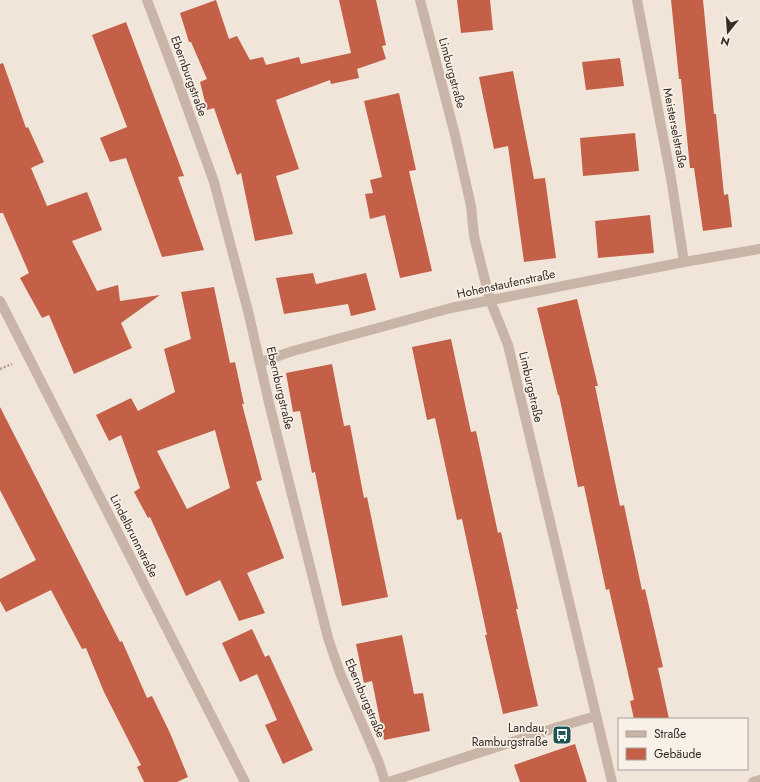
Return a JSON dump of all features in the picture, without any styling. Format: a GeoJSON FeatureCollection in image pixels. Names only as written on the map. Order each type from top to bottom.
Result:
{"type":"FeatureCollection","features":[{"type":"Feature","properties":{"kind":"street","name":"Ebernburgstraße"},"geometry":{"type":"LineString","coordinates":[[147,0],[214,182],[248,311],[328,638],[340,673],[379,764],[385,782]]}},
{"type":"Feature","properties":{"kind":"street","name":"Limburgstraße"},"geometry":{"type":"LineString","coordinates":[[420,0],[455,136],[471,206],[474,236],[490,300],[508,345],[612,782]]}},
{"type":"Feature","properties":{"kind":"street","name":"Meisterselstraße"},"geometry":{"type":"LineString","coordinates":[[637,0],[671,178],[684,262]]}},
{"type":"Feature","properties":{"kind":"street","name":"Hohenstaufenstraße"},"geometry":{"type":"LineString","coordinates":[[260,362],[301,349],[451,308],[684,262],[760,249]]}},
{"type":"Feature","properties":{"kind":"street","name":"Lindelbrunnstraße"},"geometry":{"type":"LineString","coordinates":[[0,301],[245,782]]}},
{"type":"Feature","properties":{"kind":"street"},"geometry":{"type":"LineString","coordinates":[[389,782],[596,716]]}},
{"type":"Feature","properties":{"kind":"street"},"geometry":{"type":"LineString","coordinates":[[753,782],[760,780]]}},
{"type":"Feature","properties":{"kind":"building"},"geometry":{"type":"Polygon","coordinates":[[[216,0],[229,39],[237,36],[250,60],[263,57],[266,65],[299,57],[301,64],[351,53],[339,0],[376,0],[386,45],[382,46],[386,59],[357,69],[359,78],[331,84],[330,80],[276,100],[299,169],[276,176],[293,234],[255,241],[241,173],[237,175],[214,108],[207,110],[200,82],[207,79],[191,42],[189,42],[180,13],[216,0]]]}},
{"type":"Feature","properties":{"kind":"building"},"geometry":{"type":"Polygon","coordinates":[[[457,0],[490,0],[493,30],[461,33],[457,0]]]}},
{"type":"Feature","properties":{"kind":"building"},"geometry":{"type":"Polygon","coordinates":[[[671,0],[703,0],[714,114],[716,114],[724,195],[728,194],[732,227],[703,231],[694,168],[690,168],[671,0]]]}},
{"type":"Feature","properties":{"kind":"building"},"geometry":{"type":"Polygon","coordinates":[[[126,22],[184,176],[178,177],[204,250],[162,257],[126,158],[110,162],[100,138],[127,127],[92,35],[126,22]]]}},
{"type":"Feature","properties":{"kind":"building"},"geometry":{"type":"Polygon","coordinates":[[[620,58],[624,86],[586,90],[582,62],[620,58]]]}},
{"type":"Feature","properties":{"kind":"building"},"geometry":{"type":"Polygon","coordinates":[[[3,63],[26,128],[28,127],[44,162],[31,168],[47,206],[87,192],[102,230],[72,241],[97,291],[118,285],[120,301],[160,295],[121,323],[132,348],[74,374],[49,315],[42,318],[20,278],[29,273],[3,213],[0,213],[0,64],[3,63]]]}},
{"type":"Feature","properties":{"kind":"building"},"geometry":{"type":"Polygon","coordinates":[[[513,71],[534,179],[545,178],[556,258],[524,262],[508,146],[494,149],[479,77],[513,71]]]}},
{"type":"Feature","properties":{"kind":"building"},"geometry":{"type":"Polygon","coordinates":[[[399,93],[416,170],[409,171],[432,271],[400,278],[385,215],[370,219],[365,194],[373,193],[370,180],[382,177],[364,101],[399,93]]]}},
{"type":"Feature","properties":{"kind":"building"},"geometry":{"type":"Polygon","coordinates":[[[635,133],[639,171],[583,176],[580,138],[635,133]]]}},
{"type":"Feature","properties":{"kind":"building"},"geometry":{"type":"Polygon","coordinates":[[[650,215],[654,253],[598,258],[595,221],[650,215]]]}},
{"type":"Feature","properties":{"kind":"building"},"geometry":{"type":"Polygon","coordinates":[[[313,273],[316,284],[366,273],[376,310],[351,316],[348,304],[284,314],[276,278],[313,273]]]}},
{"type":"Feature","properties":{"kind":"building"},"geometry":{"type":"Polygon","coordinates":[[[214,287],[230,363],[235,362],[244,404],[242,404],[262,480],[256,482],[284,558],[247,573],[265,613],[239,621],[220,580],[186,596],[150,517],[148,518],[134,492],[140,488],[121,435],[109,441],[96,415],[131,398],[138,411],[175,392],[164,349],[191,339],[181,292],[214,287]],[[215,430],[157,451],[187,509],[230,488],[215,430]]]}},
{"type":"Feature","properties":{"kind":"building"},"geometry":{"type":"Polygon","coordinates":[[[577,299],[598,386],[595,386],[620,506],[624,505],[642,590],[645,589],[663,667],[658,668],[669,718],[634,718],[630,701],[634,700],[609,589],[606,590],[584,486],[578,487],[559,395],[537,308],[577,299]]]}},
{"type":"Feature","properties":{"kind":"building"},"geometry":{"type":"Polygon","coordinates":[[[451,339],[471,432],[476,431],[498,533],[501,532],[518,609],[516,609],[538,706],[503,714],[485,635],[487,635],[462,519],[457,520],[435,418],[427,420],[412,347],[451,339]]]}},
{"type":"Feature","properties":{"kind":"building"},"geometry":{"type":"Polygon","coordinates":[[[332,364],[344,426],[350,425],[364,498],[367,497],[388,597],[342,606],[315,472],[312,473],[300,411],[293,412],[286,373],[332,364]]]}},
{"type":"Feature","properties":{"kind":"building"},"geometry":{"type":"Polygon","coordinates":[[[0,407],[120,642],[122,641],[147,698],[152,696],[170,733],[188,777],[177,782],[144,782],[137,767],[141,765],[104,692],[86,648],[82,649],[51,590],[6,612],[0,601],[0,579],[36,560],[0,490],[0,407]]]}},
{"type":"Feature","properties":{"kind":"building"},"geometry":{"type":"Polygon","coordinates":[[[252,629],[265,657],[269,655],[313,750],[283,764],[265,725],[277,720],[257,674],[240,682],[222,643],[252,629]]]}},
{"type":"Feature","properties":{"kind":"building"},"geometry":{"type":"Polygon","coordinates":[[[402,635],[414,694],[423,693],[430,731],[384,740],[372,681],[364,683],[356,644],[402,635]]]}},
{"type":"Feature","properties":{"kind":"building"},"geometry":{"type":"Polygon","coordinates":[[[575,744],[587,782],[520,782],[514,765],[575,744]]]}},
{"type":"Feature","properties":{"kind":"place","name":"Landau, Ramburgstraße"},"geometry":{"type":"Point","coordinates":[562,735]}}]}
